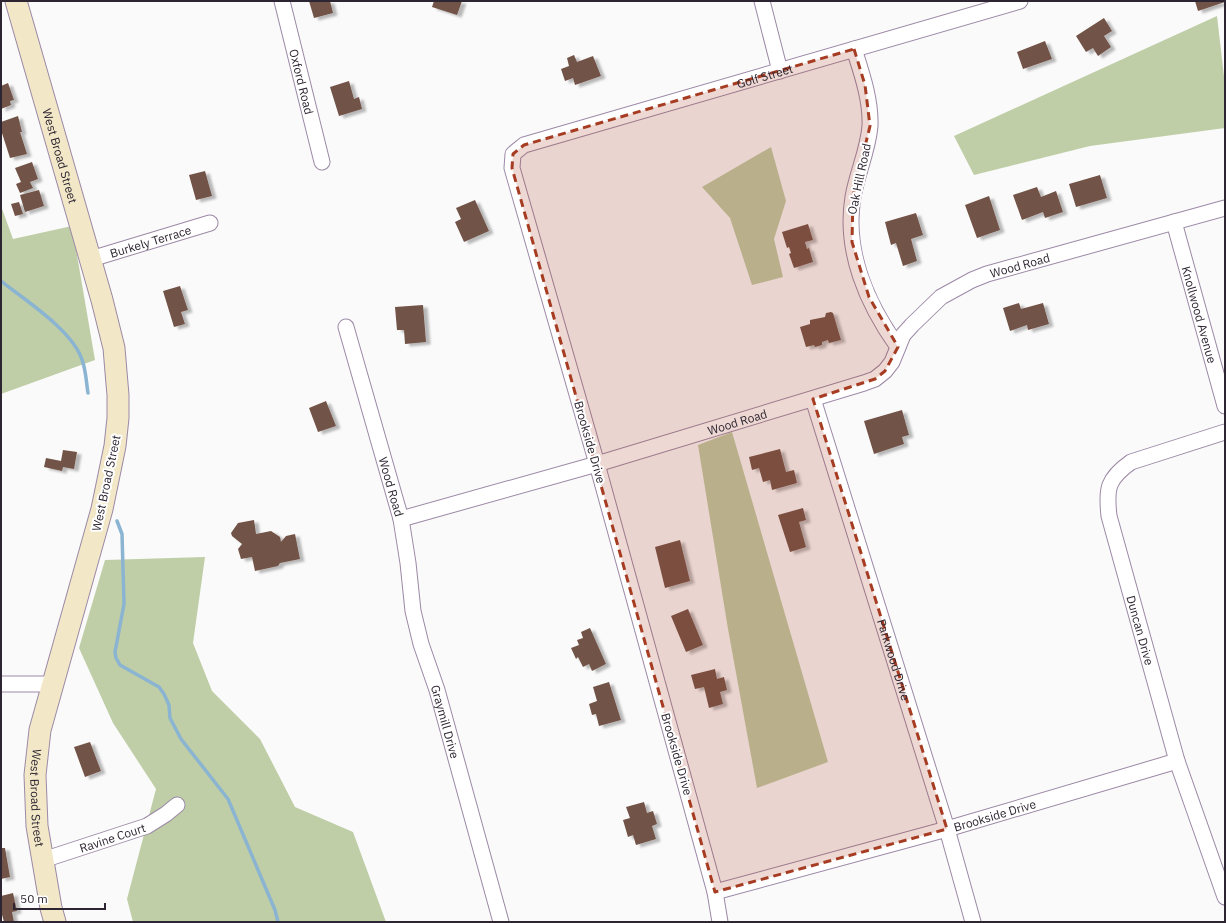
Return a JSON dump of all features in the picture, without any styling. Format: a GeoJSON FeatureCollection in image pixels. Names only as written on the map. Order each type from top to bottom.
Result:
{"type":"FeatureCollection","features":[{"type":"Feature","properties":{"kind":"street","name":"West Broad Street"},"geometry":{"type":"LineString","coordinates":[[16,1],[83,237],[91,259],[114,348],[118,395],[116,446],[102,509],[40,730],[35,775],[37,826],[55,922]]}},
{"type":"Feature","properties":{"kind":"street","name":"Oxford Road"},"geometry":{"type":"LineString","coordinates":[[282,1],[322,162]]}},
{"type":"Feature","properties":{"kind":"street"},"geometry":{"type":"LineString","coordinates":[[762,1],[780,71]]}},
{"type":"Feature","properties":{"kind":"street","name":"Golf Street"},"geometry":{"type":"LineString","coordinates":[[512,154],[524,146],[1020,1]]}},
{"type":"Feature","properties":{"kind":"street","name":"Oak Hill Road"},"geometry":{"type":"LineString","coordinates":[[854,49],[865,85],[869,106],[870,126],[853,196],[851,213],[852,242],[855,258],[868,297],[884,328],[898,347]]}},
{"type":"Feature","properties":{"kind":"street","name":"Brookside Drive"},"geometry":{"type":"LineString","coordinates":[[512,154],[512,168],[597,464],[715,892],[947,829],[1177,761]]}},
{"type":"Feature","properties":{"kind":"street","name":"Wood Road"},"geometry":{"type":"LineString","coordinates":[[346,327],[401,519],[597,464],[875,379],[889,366],[903,335],[912,325],[941,297],[972,280],[987,274],[1225,208]]}},
{"type":"Feature","properties":{"kind":"street","name":"Knollwood Avenue"},"geometry":{"type":"LineString","coordinates":[[1174,222],[1225,406]]}},
{"type":"Feature","properties":{"kind":"street","name":"Burkely Terrace"},"geometry":{"type":"LineString","coordinates":[[91,259],[210,223]]}},
{"type":"Feature","properties":{"kind":"street","name":"Parkwood Drive"},"geometry":{"type":"LineString","coordinates":[[813,398],[947,829],[973,922]]}},
{"type":"Feature","properties":{"kind":"street","name":"Duncan Drive"},"geometry":{"type":"LineString","coordinates":[[1225,432],[1131,462],[1120,470],[1112,480],[1108,491],[1109,516],[1177,761],[1225,896]]}},
{"type":"Feature","properties":{"kind":"street","name":"Graymill Drive"},"geometry":{"type":"LineString","coordinates":[[401,519],[408,563],[414,618],[421,644],[437,690],[501,922]]}},
{"type":"Feature","properties":{"kind":"street"},"geometry":{"type":"LineString","coordinates":[[1,684],[52,684]]}},
{"type":"Feature","properties":{"kind":"street","name":"Ravine Court"},"geometry":{"type":"LineString","coordinates":[[43,860],[146,826],[166,814],[176,805]]}},
{"type":"Feature","properties":{"kind":"street"},"geometry":{"type":"LineString","coordinates":[[715,892],[720,922]]}},
{"type":"Feature","properties":{"kind":"highlighted area"},"geometry":{"type":"Polygon","coordinates":[[[854,49],[865,85],[870,126],[853,196],[852,242],[869,297],[898,347],[885,371],[875,379],[813,399],[947,829],[715,892],[512,168],[513,154],[524,145],[854,49]]]}},
{"type":"Feature","properties":{"kind":"green space"},"geometry":{"type":"Polygon","coordinates":[[[1217,16],[1225,85],[1225,128],[1090,146],[974,175],[954,136],[1217,16]]]}},
{"type":"Feature","properties":{"kind":"green space"},"geometry":{"type":"Polygon","coordinates":[[[771,147],[786,201],[774,239],[783,277],[752,285],[730,218],[702,187],[771,147]]]}},
{"type":"Feature","properties":{"kind":"green space"},"geometry":{"type":"Polygon","coordinates":[[[1,206],[13,239],[72,226],[95,360],[1,394],[1,206]]]}},
{"type":"Feature","properties":{"kind":"green space"},"geometry":{"type":"Polygon","coordinates":[[[732,432],[828,762],[757,788],[728,629],[698,445],[732,432]]]}},
{"type":"Feature","properties":{"kind":"green space"},"geometry":{"type":"Polygon","coordinates":[[[205,557],[193,643],[212,691],[260,739],[295,807],[353,832],[386,922],[133,922],[127,899],[156,789],[113,723],[79,648],[105,560],[205,557]]]}},
{"type":"Feature","properties":{"kind":"building"},"geometry":{"type":"Polygon","coordinates":[[[309,1],[330,1],[333,13],[314,18],[309,1]]]}},
{"type":"Feature","properties":{"kind":"building"},"geometry":{"type":"Polygon","coordinates":[[[434,1],[462,1],[457,15],[432,7],[434,1]]]}},
{"type":"Feature","properties":{"kind":"building"},"geometry":{"type":"Polygon","coordinates":[[[1195,1],[1225,1],[1225,2],[1198,11],[1195,1]]]}},
{"type":"Feature","properties":{"kind":"building"},"geometry":{"type":"Polygon","coordinates":[[[1104,18],[1112,31],[1104,36],[1111,47],[1098,56],[1093,48],[1086,52],[1076,36],[1104,18]]]}},
{"type":"Feature","properties":{"kind":"building"},"geometry":{"type":"Polygon","coordinates":[[[1045,41],[1052,59],[1023,69],[1017,52],[1045,41]]]}},
{"type":"Feature","properties":{"kind":"building"},"geometry":{"type":"Polygon","coordinates":[[[574,55],[577,62],[593,56],[601,76],[575,85],[573,78],[565,81],[561,69],[569,66],[567,58],[574,55]]]}},
{"type":"Feature","properties":{"kind":"building"},"geometry":{"type":"Polygon","coordinates":[[[349,81],[354,99],[359,97],[362,109],[339,116],[330,87],[349,81]]]}},
{"type":"Feature","properties":{"kind":"building"},"geometry":{"type":"Polygon","coordinates":[[[8,83],[14,100],[10,101],[11,105],[1,109],[1,86],[8,83]]]}},
{"type":"Feature","properties":{"kind":"building"},"geometry":{"type":"Polygon","coordinates":[[[18,116],[22,132],[20,132],[27,154],[10,158],[1,130],[1,122],[18,116]]]}},
{"type":"Feature","properties":{"kind":"building"},"geometry":{"type":"Polygon","coordinates":[[[32,162],[38,179],[30,182],[33,188],[20,193],[16,184],[21,182],[15,168],[32,162]]]}},
{"type":"Feature","properties":{"kind":"building"},"geometry":{"type":"Polygon","coordinates":[[[205,171],[212,196],[196,200],[189,175],[205,171]]]}},
{"type":"Feature","properties":{"kind":"building"},"geometry":{"type":"Polygon","coordinates":[[[1100,175],[1107,198],[1076,207],[1069,184],[1100,175]]]}},
{"type":"Feature","properties":{"kind":"building"},"geometry":{"type":"Polygon","coordinates":[[[1037,187],[1041,197],[1056,191],[1063,212],[1045,218],[1043,212],[1022,220],[1013,195],[1037,187]]]}},
{"type":"Feature","properties":{"kind":"building"},"geometry":{"type":"Polygon","coordinates":[[[39,190],[44,206],[25,212],[20,195],[39,190]]]}},
{"type":"Feature","properties":{"kind":"building"},"geometry":{"type":"Polygon","coordinates":[[[989,196],[1000,230],[977,238],[965,205],[989,196]]]}},
{"type":"Feature","properties":{"kind":"building"},"geometry":{"type":"Polygon","coordinates":[[[475,200],[489,231],[464,242],[455,222],[461,219],[456,208],[475,200]]]}},
{"type":"Feature","properties":{"kind":"building"},"geometry":{"type":"Polygon","coordinates":[[[19,202],[23,214],[15,216],[11,204],[19,202]]]}},
{"type":"Feature","properties":{"kind":"building"},"geometry":{"type":"Polygon","coordinates":[[[916,213],[923,235],[911,239],[917,261],[903,266],[896,243],[891,245],[885,222],[916,213]]]}},
{"type":"Feature","properties":{"kind":"building"},"geometry":{"type":"Polygon","coordinates":[[[808,224],[813,240],[805,242],[807,249],[809,248],[813,262],[794,268],[789,254],[791,253],[789,247],[787,248],[782,232],[808,224]]]}},
{"type":"Feature","properties":{"kind":"building"},"geometry":{"type":"Polygon","coordinates":[[[180,286],[188,310],[181,312],[185,324],[174,327],[163,291],[180,286]]]}},
{"type":"Feature","properties":{"kind":"building"},"geometry":{"type":"Polygon","coordinates":[[[1019,303],[1021,309],[1043,303],[1049,324],[1028,330],[1027,325],[1010,331],[1003,308],[1019,303]]]}},
{"type":"Feature","properties":{"kind":"building"},"geometry":{"type":"Polygon","coordinates":[[[423,305],[426,342],[405,344],[404,330],[397,330],[395,307],[423,305]]]}},
{"type":"Feature","properties":{"kind":"building"},"geometry":{"type":"Polygon","coordinates":[[[826,313],[833,313],[841,340],[829,343],[828,340],[822,342],[822,345],[806,347],[800,327],[810,324],[810,320],[825,317],[826,313]]]}},
{"type":"Feature","properties":{"kind":"building"},"geometry":{"type":"Polygon","coordinates":[[[326,401],[336,426],[318,432],[309,408],[326,401]]]}},
{"type":"Feature","properties":{"kind":"building"},"geometry":{"type":"Polygon","coordinates":[[[902,410],[909,435],[902,437],[904,444],[874,454],[864,421],[902,410]]]}},
{"type":"Feature","properties":{"kind":"building"},"geometry":{"type":"Polygon","coordinates":[[[780,449],[786,472],[794,470],[797,483],[772,490],[770,480],[763,482],[759,468],[752,470],[749,457],[780,449]]]}},
{"type":"Feature","properties":{"kind":"building"},"geometry":{"type":"Polygon","coordinates":[[[63,450],[77,452],[74,469],[63,467],[62,471],[44,467],[46,458],[61,461],[63,450]]]}},
{"type":"Feature","properties":{"kind":"building"},"geometry":{"type":"Polygon","coordinates":[[[803,508],[806,520],[799,522],[806,547],[790,552],[778,515],[803,508]]]}},
{"type":"Feature","properties":{"kind":"building"},"geometry":{"type":"Polygon","coordinates":[[[254,520],[256,534],[271,531],[280,537],[281,542],[286,536],[295,534],[300,559],[280,563],[278,566],[255,571],[252,557],[241,559],[238,549],[242,544],[232,536],[231,533],[238,523],[254,520]]]}},
{"type":"Feature","properties":{"kind":"building"},"geometry":{"type":"Polygon","coordinates":[[[680,540],[690,581],[665,588],[655,547],[680,540]]]}},
{"type":"Feature","properties":{"kind":"building"},"geometry":{"type":"Polygon","coordinates":[[[688,609],[703,645],[686,652],[671,616],[688,609]]]}},
{"type":"Feature","properties":{"kind":"building"},"geometry":{"type":"Polygon","coordinates":[[[590,628],[606,664],[592,671],[589,664],[583,667],[578,657],[576,659],[571,648],[579,645],[577,640],[583,638],[581,632],[590,628]]]}},
{"type":"Feature","properties":{"kind":"building"},"geometry":{"type":"Polygon","coordinates":[[[715,669],[717,679],[724,677],[727,690],[720,692],[723,704],[709,708],[704,687],[695,689],[691,675],[715,669]]]}},
{"type":"Feature","properties":{"kind":"building"},"geometry":{"type":"Polygon","coordinates":[[[609,682],[621,720],[599,726],[596,714],[592,715],[589,704],[597,701],[593,687],[609,682]]]}},
{"type":"Feature","properties":{"kind":"building"},"geometry":{"type":"Polygon","coordinates":[[[90,742],[101,771],[85,777],[74,747],[90,742]]]}},
{"type":"Feature","properties":{"kind":"building"},"geometry":{"type":"Polygon","coordinates":[[[644,802],[647,813],[653,811],[657,824],[652,826],[656,839],[636,845],[633,835],[628,837],[623,820],[630,818],[626,807],[644,802]]]}},
{"type":"Feature","properties":{"kind":"building"},"geometry":{"type":"Polygon","coordinates":[[[1,848],[5,848],[10,877],[1,879],[1,848]]]}},
{"type":"Feature","properties":{"kind":"building"},"geometry":{"type":"Polygon","coordinates":[[[13,893],[17,911],[12,912],[14,922],[4,922],[1,911],[1,896],[13,893]]]}},
{"type":"Feature","properties":{"kind":"waterway"},"geometry":{"type":"LineString","coordinates":[[1,281],[46,316],[75,346],[84,366],[88,393]]}},
{"type":"Feature","properties":{"kind":"waterway"},"geometry":{"type":"LineString","coordinates":[[117,521],[122,534],[124,604],[115,652],[116,658],[120,665],[159,687],[164,694],[169,705],[170,718],[181,739],[228,799],[275,910],[278,922]]}}]}
